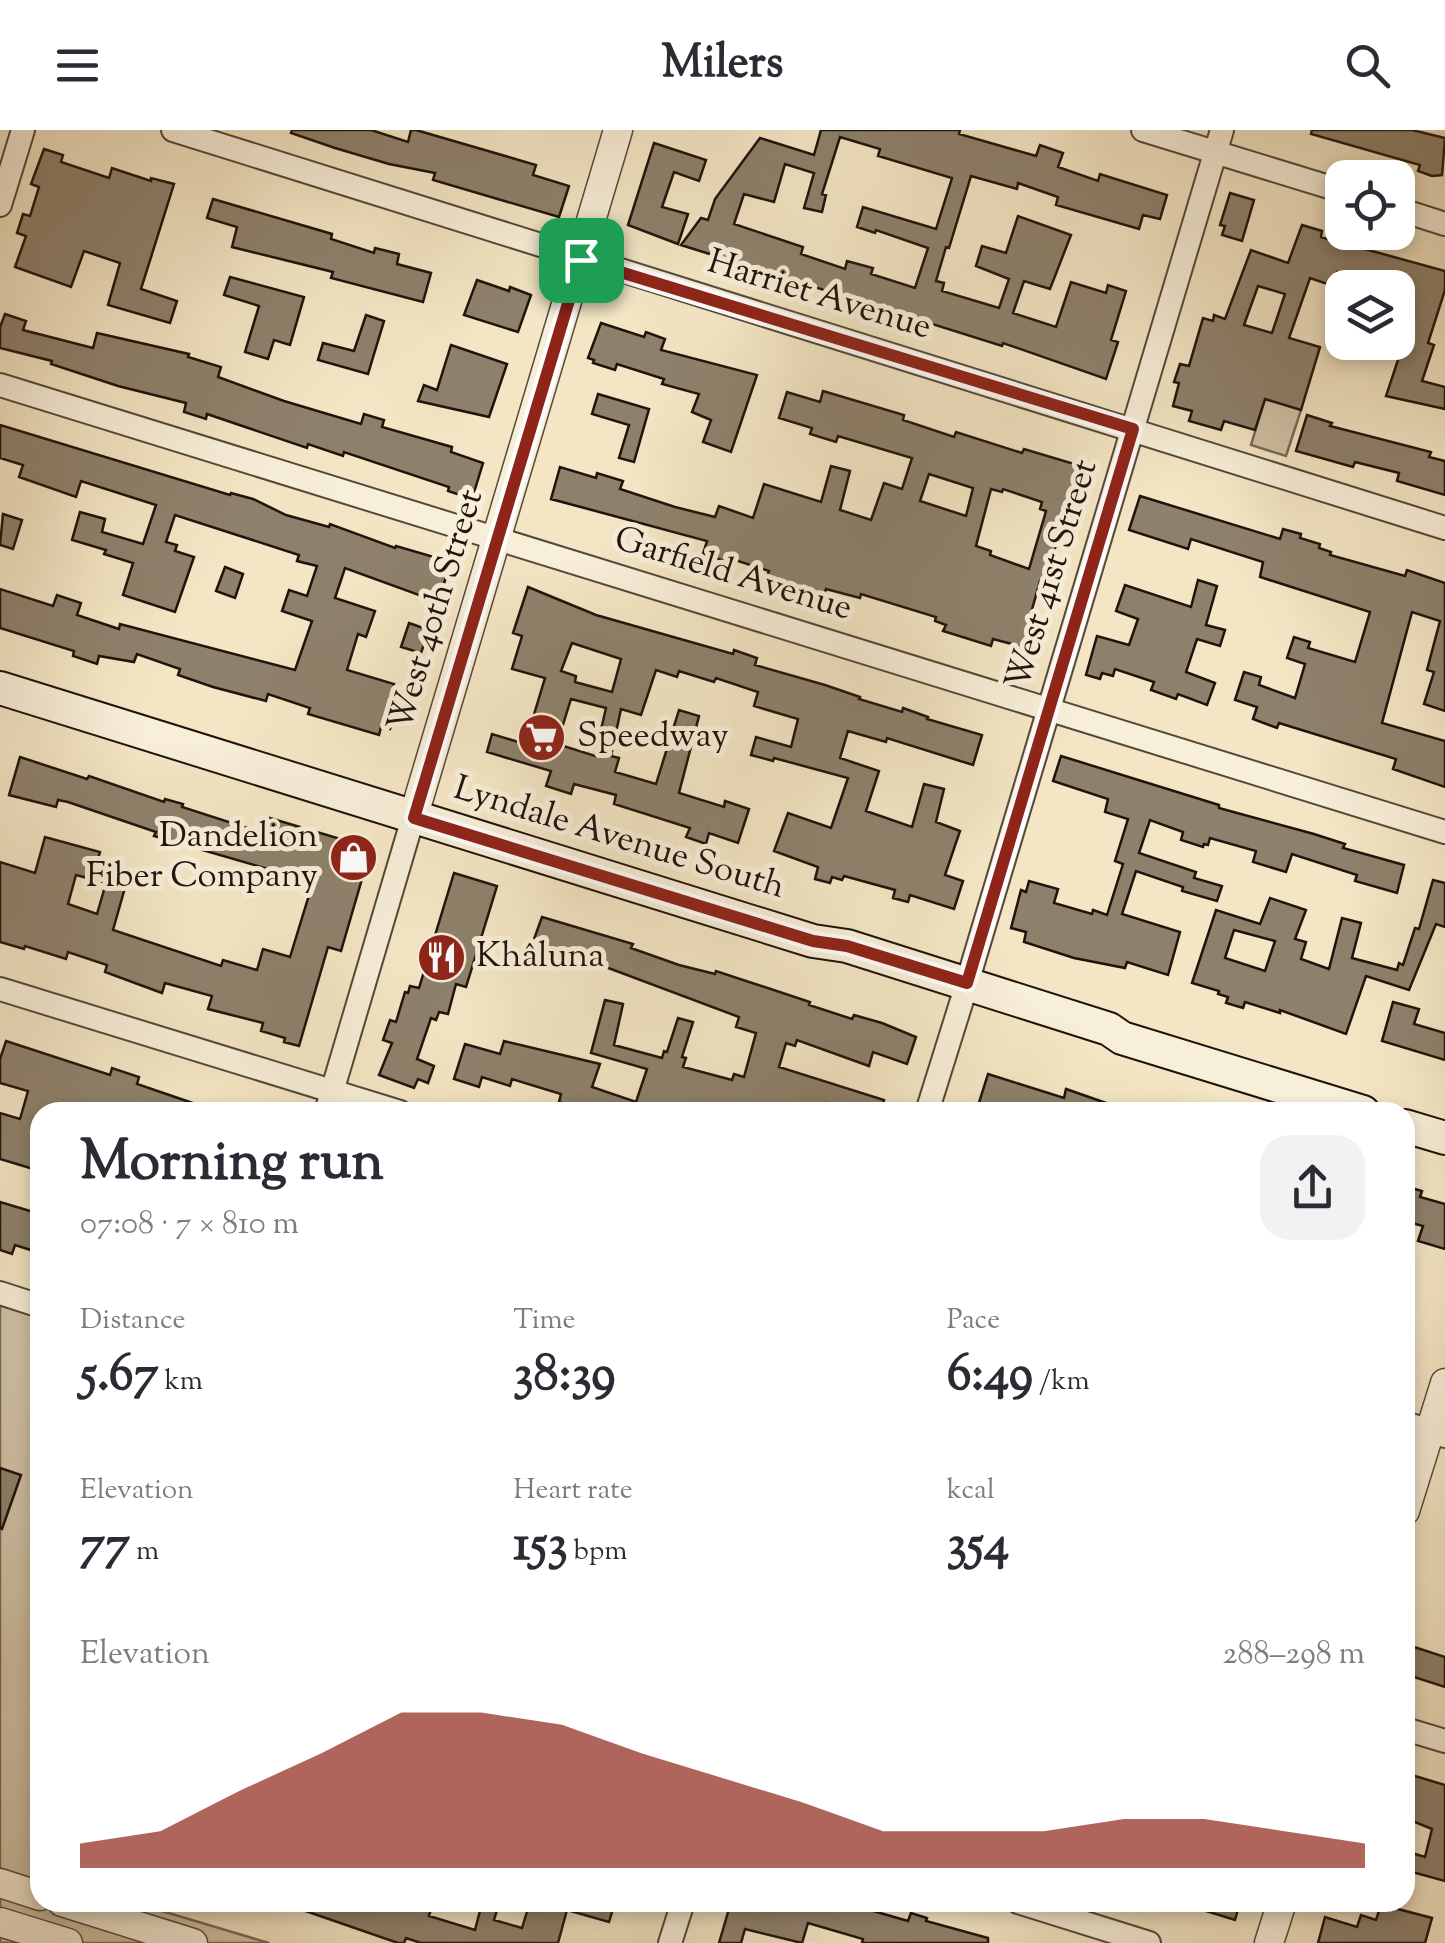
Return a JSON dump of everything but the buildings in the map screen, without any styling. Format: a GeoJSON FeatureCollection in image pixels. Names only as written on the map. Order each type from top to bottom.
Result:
{"type":"FeatureCollection","features":[{"type":"Feature","properties":{"kind":"main road","name":"Lyndale Avenue South"},"geometry":{"type":"LineString","coordinates":[[0,688],[813,941],[847,946],[965,991],[1109,1029],[1122,1038],[1330,1102]]}},
{"type":"Feature","properties":{"kind":"main road"},"geometry":{"type":"LineString","coordinates":[[1415,1129],[1445,1138]]}},
{"type":"Feature","properties":{"kind":"street"},"geometry":{"type":"LineString","coordinates":[[0,204],[23,130]]}},
{"type":"Feature","properties":{"kind":"street","name":"Harriet Avenue"},"geometry":{"type":"LineString","coordinates":[[173,130],[1445,528]]}},
{"type":"Feature","properties":{"kind":"street","name":"West 40th Street"},"geometry":{"type":"LineString","coordinates":[[329,1102],[618,130]]}},
{"type":"Feature","properties":{"kind":"street"},"geometry":{"type":"LineString","coordinates":[[1143,130],[1219,141],[1325,184]]}},
{"type":"Feature","properties":{"kind":"street","name":"West 41st Street"},"geometry":{"type":"LineString","coordinates":[[930,1102],[1219,141]]}},
{"type":"Feature","properties":{"kind":"street"},"geometry":{"type":"LineString","coordinates":[[1415,214],[1445,224]]}},
{"type":"Feature","properties":{"kind":"street","name":"Garfield Avenue"},"geometry":{"type":"LineString","coordinates":[[0,385],[1445,832]]}},
{"type":"Feature","properties":{"kind":"street"},"geometry":{"type":"LineString","coordinates":[[0,989],[329,1102]]}},
{"type":"Feature","properties":{"kind":"street"},"geometry":{"type":"LineString","coordinates":[[0,1293],[30,1303]]}},
{"type":"Feature","properties":{"kind":"street"},"geometry":{"type":"LineString","coordinates":[[1415,1474],[1445,1383]]}},
{"type":"Feature","properties":{"kind":"street"},"geometry":{"type":"LineString","coordinates":[[1415,1732],[1445,1741]]}},
{"type":"Feature","properties":{"kind":"street"},"geometry":{"type":"LineString","coordinates":[[0,1883],[30,1893]]}},
{"type":"Feature","properties":{"kind":"street"},"geometry":{"type":"LineString","coordinates":[[0,1922],[69,1943],[73,1912]]}},
{"type":"Feature","properties":{"kind":"street"},"geometry":{"type":"LineString","coordinates":[[98,1912],[193,1943]]}},
{"type":"Feature","properties":{"kind":"street"},"geometry":{"type":"LineString","coordinates":[[670,1943],[680,1912]]}},
{"type":"Feature","properties":{"kind":"street"},"geometry":{"type":"LineString","coordinates":[[1050,1912],[1149,1943]]}},
{"type":"Feature","properties":{"kind":"street"},"geometry":{"type":"LineString","coordinates":[[1270,1943],[1279,1912]]}},
{"type":"Feature","properties":{"kind":"shaded area"},"geometry":{"type":"Polygon","coordinates":[[[1265,399],[1301,410],[1286,456],[1251,445],[1265,399]]]}},
{"type":"Feature","properties":{"kind":"shaded area"},"geometry":{"type":"Polygon","coordinates":[[[0,1302],[30,1313],[30,1912],[165,1912],[269,1943],[0,1943],[0,1302]]]}},
{"type":"Feature","properties":{"kind":"place","name":"Speedway"},"geometry":{"type":"Point","coordinates":[542,737]}},
{"type":"Feature","properties":{"kind":"place","name":"Dandelion Fiber Company"},"geometry":{"type":"Point","coordinates":[353,857]}},
{"type":"Feature","properties":{"kind":"place","name":"Khâluna"},"geometry":{"type":"Point","coordinates":[441,957]}},
{"type":"Feature","properties":{"kind":"route"},"geometry":{"type":"LineString","coordinates":[[581,260],[1133,429],[967,983],[847,946],[813,941],[414,818],[581,260]]}}]}
